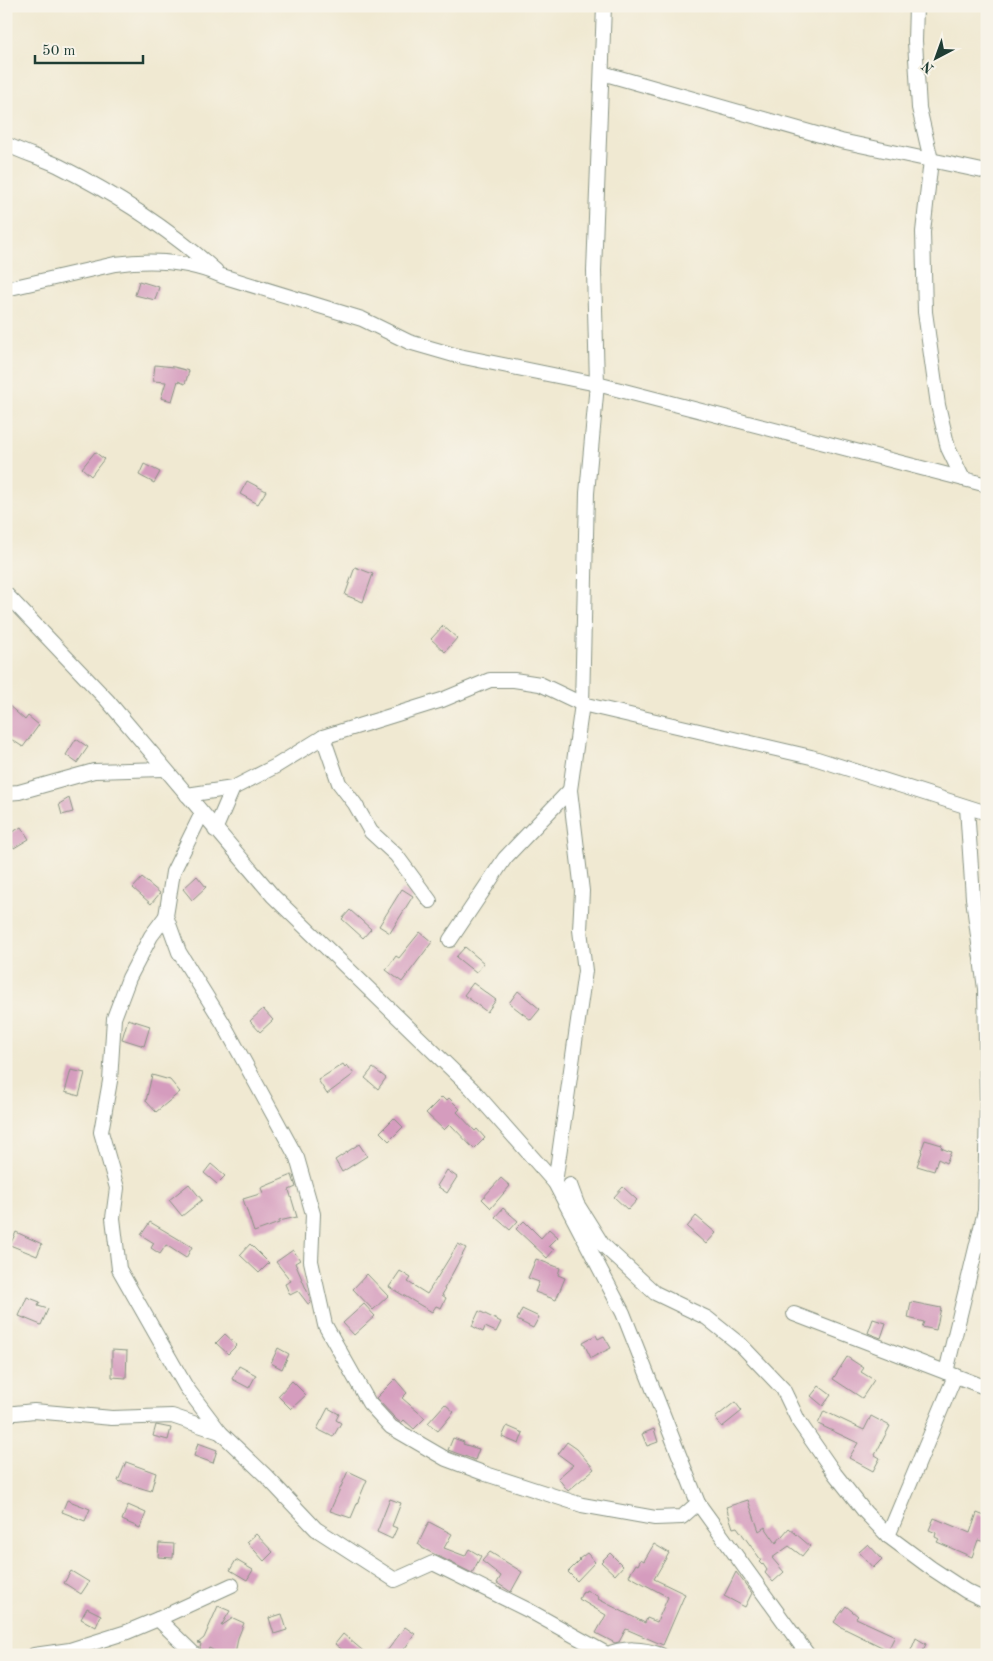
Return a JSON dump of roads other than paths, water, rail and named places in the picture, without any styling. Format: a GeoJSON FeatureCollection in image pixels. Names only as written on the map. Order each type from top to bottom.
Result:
{"type":"FeatureCollection","features":[{"type":"Feature","properties":{"kind":"street"},"geometry":{"type":"LineString","coordinates":[[555,1183],[585,971],[580,930],[582,891],[570,790],[582,704],[586,493],[597,384],[594,271],[604,6]]}},
{"type":"Feature","properties":{"kind":"street"},"geometry":{"type":"LineString","coordinates":[[916,6],[915,41],[919,108],[932,160],[923,232],[925,312],[938,405],[948,448],[964,479]]}},
{"type":"Feature","properties":{"kind":"street"},"geometry":{"type":"LineString","coordinates":[[602,73],[841,141],[987,172]]}},
{"type":"Feature","properties":{"kind":"street"},"geometry":{"type":"LineString","coordinates":[[6,144],[59,166],[122,199],[162,226],[222,276]]}},
{"type":"Feature","properties":{"kind":"street"},"geometry":{"type":"LineString","coordinates":[[6,289],[115,264],[129,262],[174,262],[209,270],[222,276],[362,319],[409,342],[454,355],[597,384],[987,485]]}},
{"type":"Feature","properties":{"kind":"street"},"geometry":{"type":"LineString","coordinates":[[6,594],[106,700],[273,896],[472,1089],[555,1183],[623,1313],[698,1502],[808,1655]]}},
{"type":"Feature","properties":{"kind":"street"},"geometry":{"type":"LineString","coordinates":[[187,795],[234,788],[276,766],[323,737],[442,700],[490,680],[514,680],[540,684],[582,704],[811,757],[987,813]]}},
{"type":"Feature","properties":{"kind":"street"},"geometry":{"type":"LineString","coordinates":[[323,737],[339,782],[355,804],[371,832],[396,855],[430,900]]}},
{"type":"Feature","properties":{"kind":"street"},"geometry":{"type":"LineString","coordinates":[[6,793],[19,792],[94,771],[164,769]]}},
{"type":"Feature","properties":{"kind":"street"},"geometry":{"type":"LineString","coordinates":[[215,830],[234,788]]}},
{"type":"Feature","properties":{"kind":"street"},"geometry":{"type":"LineString","coordinates":[[450,940],[505,858],[570,790]]}},
{"type":"Feature","properties":{"kind":"street"},"geometry":{"type":"LineString","coordinates":[[888,1536],[951,1374],[986,1211],[985,989],[973,898],[967,807]]}},
{"type":"Feature","properties":{"kind":"street"},"geometry":{"type":"LineString","coordinates":[[202,813],[173,872],[166,916],[151,936],[129,978],[114,1018],[110,1081],[100,1132],[117,1188],[113,1218],[119,1269],[186,1387],[220,1432],[266,1476],[316,1530],[395,1580],[432,1563],[528,1610],[606,1654],[628,1649],[649,1650],[661,1655]]}},
{"type":"Feature","properties":{"kind":"street"},"geometry":{"type":"LineString","coordinates":[[166,916],[179,952],[223,1023],[297,1158],[313,1214],[311,1260],[324,1325],[370,1404],[391,1427],[446,1459],[582,1505],[655,1518],[682,1517],[698,1502]]}},
{"type":"Feature","properties":{"kind":"street"},"geometry":{"type":"LineString","coordinates":[[570,1185],[577,1204],[602,1244],[655,1293],[707,1318],[742,1346],[783,1389],[799,1422],[809,1437],[865,1512],[888,1536],[938,1573],[966,1591],[987,1601]]}},
{"type":"Feature","properties":{"kind":"street"},"geometry":{"type":"LineString","coordinates":[[794,1314],[987,1388]]}},
{"type":"Feature","properties":{"kind":"street"},"geometry":{"type":"LineString","coordinates":[[6,1414],[34,1411],[112,1418],[172,1416],[220,1432]]}},
{"type":"Feature","properties":{"kind":"street"},"geometry":{"type":"LineString","coordinates":[[34,1655],[70,1650],[127,1632],[232,1585]]}},
{"type":"Feature","properties":{"kind":"street"},"geometry":{"type":"LineString","coordinates":[[158,1619],[195,1655]]}}]}
